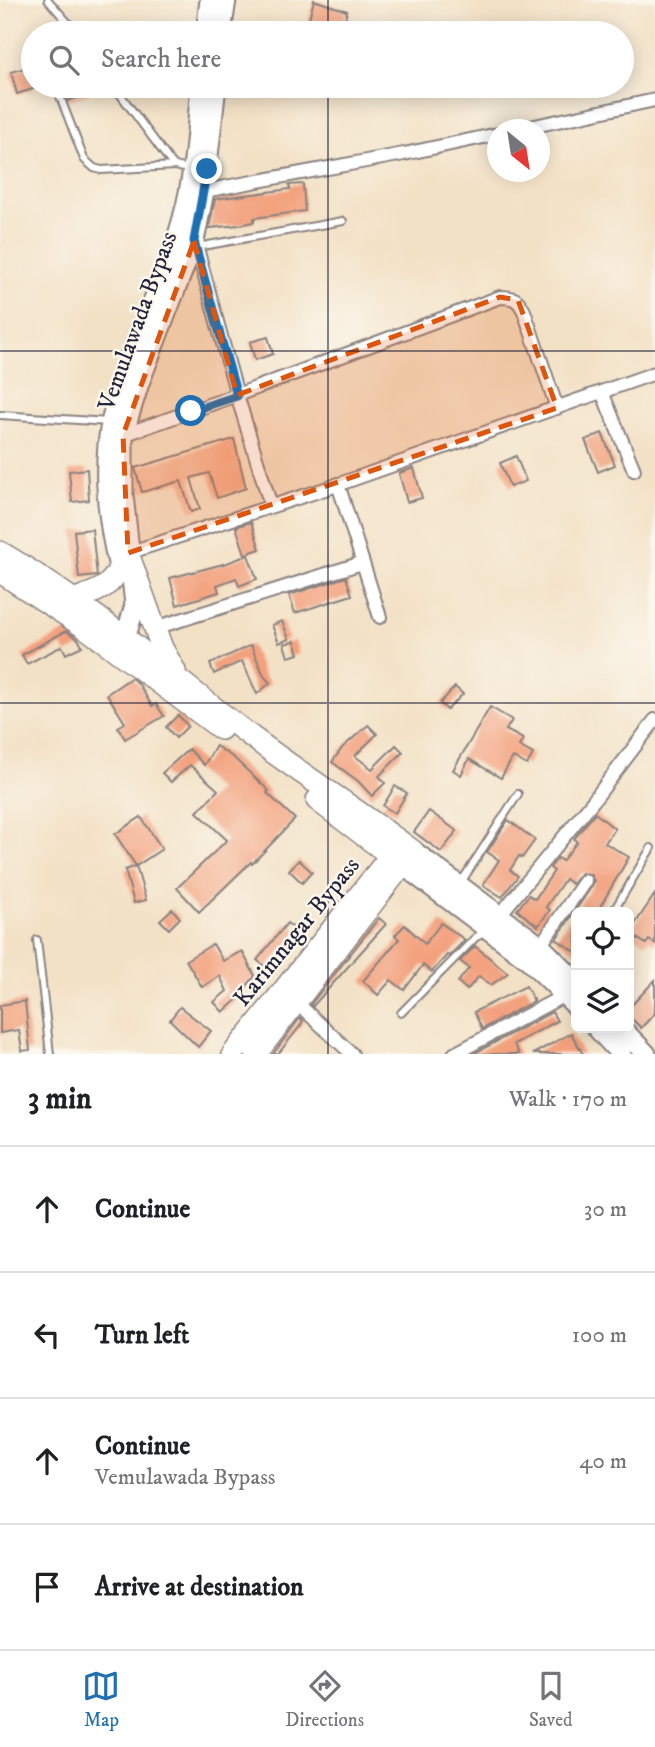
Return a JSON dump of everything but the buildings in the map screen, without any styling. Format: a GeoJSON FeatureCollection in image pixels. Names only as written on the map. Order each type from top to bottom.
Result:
{"type":"FeatureCollection","features":[{"type":"Feature","properties":{"kind":"highway"},"geometry":{"type":"LineString","coordinates":[[0,552],[28,568],[72,600],[115,642],[362,833],[402,854]]}},
{"type":"Feature","properties":{"kind":"highway"},"geometry":{"type":"LineString","coordinates":[[72,600],[96,592],[112,582],[124,560]]}},
{"type":"Feature","properties":{"kind":"highway"},"geometry":{"type":"LineString","coordinates":[[124,560],[162,648],[179,678]]}},
{"type":"Feature","properties":{"kind":"highway"},"geometry":{"type":"LineString","coordinates":[[0,572],[87,629],[179,678],[402,854]]}},
{"type":"Feature","properties":{"kind":"highway"},"geometry":{"type":"LineString","coordinates":[[341,919],[367,863],[362,833]]}},
{"type":"Feature","properties":{"kind":"highway","name":"Karimnagar Bypass"},"geometry":{"type":"LineString","coordinates":[[233,1054],[341,919],[402,854]]}},
{"type":"Feature","properties":{"kind":"highway","name":"Karimnagar Bypass"},"geometry":{"type":"LineString","coordinates":[[256,1054],[297,1003],[402,854]]}},
{"type":"Feature","properties":{"kind":"main road"},"geometry":{"type":"LineString","coordinates":[[207,21],[210,0]]}},
{"type":"Feature","properties":{"kind":"main road"},"geometry":{"type":"LineString","coordinates":[[223,21],[226,0]]}},
{"type":"Feature","properties":{"kind":"main road","name":"Vemulawada Bypass"},"geometry":{"type":"LineString","coordinates":[[115,642],[127,604],[123,495],[117,429],[124,378],[184,216],[183,168],[198,98]]}},
{"type":"Feature","properties":{"kind":"main road","name":"Vemulawada Bypass"},"geometry":{"type":"LineString","coordinates":[[117,429],[139,383],[195,244],[215,98]]}},
{"type":"Feature","properties":{"kind":"main road"},"geometry":{"type":"LineString","coordinates":[[402,854],[459,886],[529,960],[571,986]]}},
{"type":"Feature","properties":{"kind":"main road"},"geometry":{"type":"LineString","coordinates":[[402,854],[495,923],[540,946],[571,985]]}},
{"type":"Feature","properties":{"kind":"main road"},"geometry":{"type":"LineString","coordinates":[[602,1033],[621,1054]]}},
{"type":"Feature","properties":{"kind":"main road"},"geometry":{"type":"LineString","coordinates":[[626,1033],[646,1054]]}},
{"type":"Feature","properties":{"kind":"street"},"geometry":{"type":"LineString","coordinates":[[550,123],[655,100]]}},
{"type":"Feature","properties":{"kind":"street"},"geometry":{"type":"LineString","coordinates":[[204,191],[487,136]]}},
{"type":"Feature","properties":{"kind":"street"},"geometry":{"type":"LineString","coordinates":[[195,244],[271,506]]}},
{"type":"Feature","properties":{"kind":"street"},"geometry":{"type":"LineString","coordinates":[[117,429],[237,396],[500,297],[518,300],[524,311],[557,408]]}},
{"type":"Feature","properties":{"kind":"street"},"geometry":{"type":"LineString","coordinates":[[124,560],[271,506],[655,373]]}},
{"type":"Feature","properties":{"kind":"street"},"geometry":{"type":"LineString","coordinates":[[602,392],[634,470]]}},
{"type":"Feature","properties":{"kind":"street"},"geometry":{"type":"LineString","coordinates":[[338,484],[380,617]]}},
{"type":"Feature","properties":{"kind":"street"},"geometry":{"type":"LineString","coordinates":[[155,628],[362,563]]}},
{"type":"Feature","properties":{"kind":"street"},"geometry":{"type":"LineString","coordinates":[[495,923],[655,720]]}},
{"type":"Feature","properties":{"kind":"street"},"geometry":{"type":"LineString","coordinates":[[540,946],[585,881]]}},
{"type":"Feature","properties":{"kind":"street"},"geometry":{"type":"LineString","coordinates":[[454,1054],[571,988]]}},
{"type":"Feature","properties":{"kind":"street"},"geometry":{"type":"LineString","coordinates":[[297,1003],[352,1054]]}},
{"type":"Feature","properties":{"kind":"lane"},"geometry":{"type":"LineString","coordinates":[[48,0],[66,21]]}},
{"type":"Feature","properties":{"kind":"lane"},"geometry":{"type":"LineString","coordinates":[[61,98],[84,159],[94,168],[183,168]]}},
{"type":"Feature","properties":{"kind":"lane"},"geometry":{"type":"LineString","coordinates":[[124,98],[183,168]]}},
{"type":"Feature","properties":{"kind":"lane"},"geometry":{"type":"LineString","coordinates":[[195,244],[343,221]]}},
{"type":"Feature","properties":{"kind":"lane"},"geometry":{"type":"LineString","coordinates":[[0,415],[117,429]]}},
{"type":"Feature","properties":{"kind":"lane"},"geometry":{"type":"LineString","coordinates":[[459,886],[518,794]]}},
{"type":"Feature","properties":{"kind":"lane"},"geometry":{"type":"LineString","coordinates":[[616,907],[651,848]]}},
{"type":"Feature","properties":{"kind":"lane"},"geometry":{"type":"LineString","coordinates":[[401,1013],[476,937],[495,923]]}},
{"type":"Feature","properties":{"kind":"lane"},"geometry":{"type":"LineString","coordinates":[[37,940],[50,1054]]}},
{"type":"Feature","properties":{"kind":"highlighted area"},"geometry":{"type":"Polygon","coordinates":[[[194,241],[237,395],[500,297],[518,300],[557,408],[128,553],[123,435],[194,241]]]}},
{"type":"Feature","properties":{"kind":"route"},"geometry":{"type":"LineString","coordinates":[[191,411],[237,396],[194,241],[207,169]]}}]}
